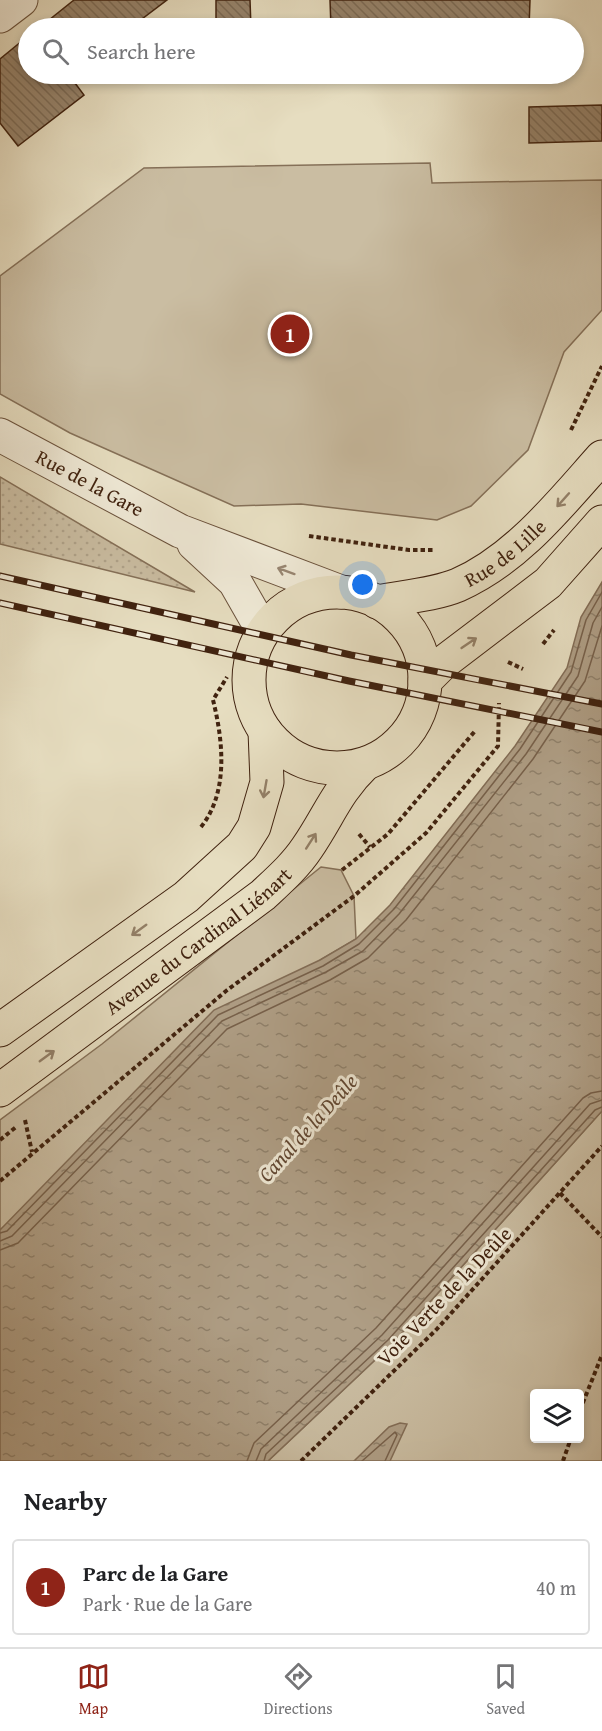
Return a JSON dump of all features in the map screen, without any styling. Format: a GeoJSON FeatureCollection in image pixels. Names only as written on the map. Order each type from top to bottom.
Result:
{"type":"FeatureCollection","features":[{"type":"Feature","properties":{"kind":"main road","name":"Rue de Lille"},"geometry":{"type":"LineString","coordinates":[[377,602],[457,585],[485,570],[531,534],[602,457]]}},
{"type":"Feature","properties":{"kind":"main road"},"geometry":{"type":"LineString","coordinates":[[426,681],[444,662],[548,583],[602,522]]}},
{"type":"Feature","properties":{"kind":"main road"},"geometry":{"type":"LineString","coordinates":[[341,592],[360,595],[377,602],[397,615],[413,635],[422,657],[426,681],[421,708],[408,732],[389,751],[365,764],[341,768],[317,766],[288,753],[265,731],[252,707],[248,677],[253,653],[263,631],[281,612],[315,595],[341,592]]}},
{"type":"Feature","properties":{"kind":"main road"},"geometry":{"type":"LineString","coordinates":[[0,1030],[186,897],[243,846],[254,826],[267,782],[265,731]]}},
{"type":"Feature","properties":{"kind":"main road","name":"Avenue du Cardinal Liénart"},"geometry":{"type":"LineString","coordinates":[[0,1090],[263,895],[289,870],[307,848],[344,785],[365,764]]}},
{"type":"Feature","properties":{"kind":"street"},"geometry":{"type":"LineString","coordinates":[[0,16],[21,0]]}},
{"type":"Feature","properties":{"kind":"street","name":"Rue de la Gare"},"geometry":{"type":"LineString","coordinates":[[0,435],[180,531],[341,592]]}},
{"type":"Feature","properties":{"kind":"street","name":"Rue de la Gare"},"geometry":{"type":"LineString","coordinates":[[180,531],[235,582],[263,631]]}},
{"type":"Feature","properties":{"kind":"path"},"geometry":{"type":"LineString","coordinates":[[566,438],[602,366]]}},
{"type":"Feature","properties":{"kind":"path"},"geometry":{"type":"LineString","coordinates":[[303,535],[409,550],[438,549]]}},
{"type":"Feature","properties":{"kind":"path"},"geometry":{"type":"LineString","coordinates":[[220,782],[219,725],[213,700],[226,677]]}},
{"type":"Feature","properties":{"kind":"path"},"geometry":{"type":"LineString","coordinates":[[0,1181],[226,991],[354,896],[426,833],[498,746],[499,703]]}},
{"type":"Feature","properties":{"kind":"path"},"geometry":{"type":"LineString","coordinates":[[370,847],[388,834],[475,731]]}},
{"type":"Feature","properties":{"kind":"path"},"geometry":{"type":"LineString","coordinates":[[25,1120],[32,1152]]}},
{"type":"Feature","properties":{"kind":"path","name":"Voie Verte de la Deûle"},"geometry":{"type":"LineString","coordinates":[[301,1461],[435,1330],[602,1146]]}},
{"type":"Feature","properties":{"kind":"path"},"geometry":{"type":"LineString","coordinates":[[560,1193],[602,1237]]}},
{"type":"Feature","properties":{"kind":"path"},"geometry":{"type":"LineString","coordinates":[[584,1398],[602,1355]]}},
{"type":"Feature","properties":{"kind":"path"},"geometry":{"type":"LineString","coordinates":[[563,1461],[569,1443]]}},
{"type":"Feature","properties":{"kind":"shaded area"},"geometry":{"type":"Polygon","coordinates":[[[430,163],[432,183],[602,180],[602,310],[564,352],[528,450],[471,506],[437,520],[301,504],[234,506],[70,433],[0,394],[0,276],[144,168],[430,163]]]}},
{"type":"Feature","properties":{"kind":"shaded area"},"geometry":{"type":"Polygon","coordinates":[[[0,477],[195,592],[0,544],[0,477]]]}},
{"type":"Feature","properties":{"kind":"shaded area"},"geometry":{"type":"Polygon","coordinates":[[[321,867],[341,870],[354,896],[356,939],[320,960],[0,1230],[0,1120],[102,1044],[321,867]]]}},
{"type":"Feature","properties":{"kind":"shaded area"},"geometry":{"type":"Polygon","coordinates":[[[602,1111],[602,1461],[268,1461],[392,1344],[602,1111]]]}},
{"type":"Feature","properties":{"kind":"water","name":"Canal de la Deûle"},"geometry":{"type":"Polygon","coordinates":[[[602,582],[602,1111],[392,1344],[268,1461],[0,1461],[0,1230],[214,1010],[320,960],[356,939],[390,905],[515,746],[567,668],[581,617],[602,582]]]}},
{"type":"Feature","properties":{"kind":"water"},"geometry":{"type":"Polygon","coordinates":[[[400,1423],[407,1424],[390,1461],[354,1461],[389,1427],[400,1423]]]}},
{"type":"Feature","properties":{"kind":"building"},"geometry":{"type":"Polygon","coordinates":[[[74,0],[167,0],[143,18],[52,18],[74,0]]]}},
{"type":"Feature","properties":{"kind":"building"},"geometry":{"type":"Polygon","coordinates":[[[216,0],[250,0],[251,18],[216,18],[216,0]]]}},
{"type":"Feature","properties":{"kind":"building"},"geometry":{"type":"Polygon","coordinates":[[[330,0],[530,0],[529,18],[331,18],[330,0]]]}},
{"type":"Feature","properties":{"kind":"building"},"geometry":{"type":"Polygon","coordinates":[[[18,44],[18,84],[76,84],[84,95],[18,146],[0,123],[0,59],[18,44]]]}},
{"type":"Feature","properties":{"kind":"building"},"geometry":{"type":"Polygon","coordinates":[[[602,105],[602,141],[529,143],[529,107],[602,105]]]}},
{"type":"Feature","properties":{"kind":"railway"},"geometry":{"type":"LineString","coordinates":[[0,576],[351,655],[602,704]]}},
{"type":"Feature","properties":{"kind":"railway"},"geometry":{"type":"LineString","coordinates":[[0,603],[349,681],[602,732]]}},
{"type":"Feature","properties":{"kind":"place","name":"Parc de la Gare"},"geometry":{"type":"Point","coordinates":[290,334]}}]}
